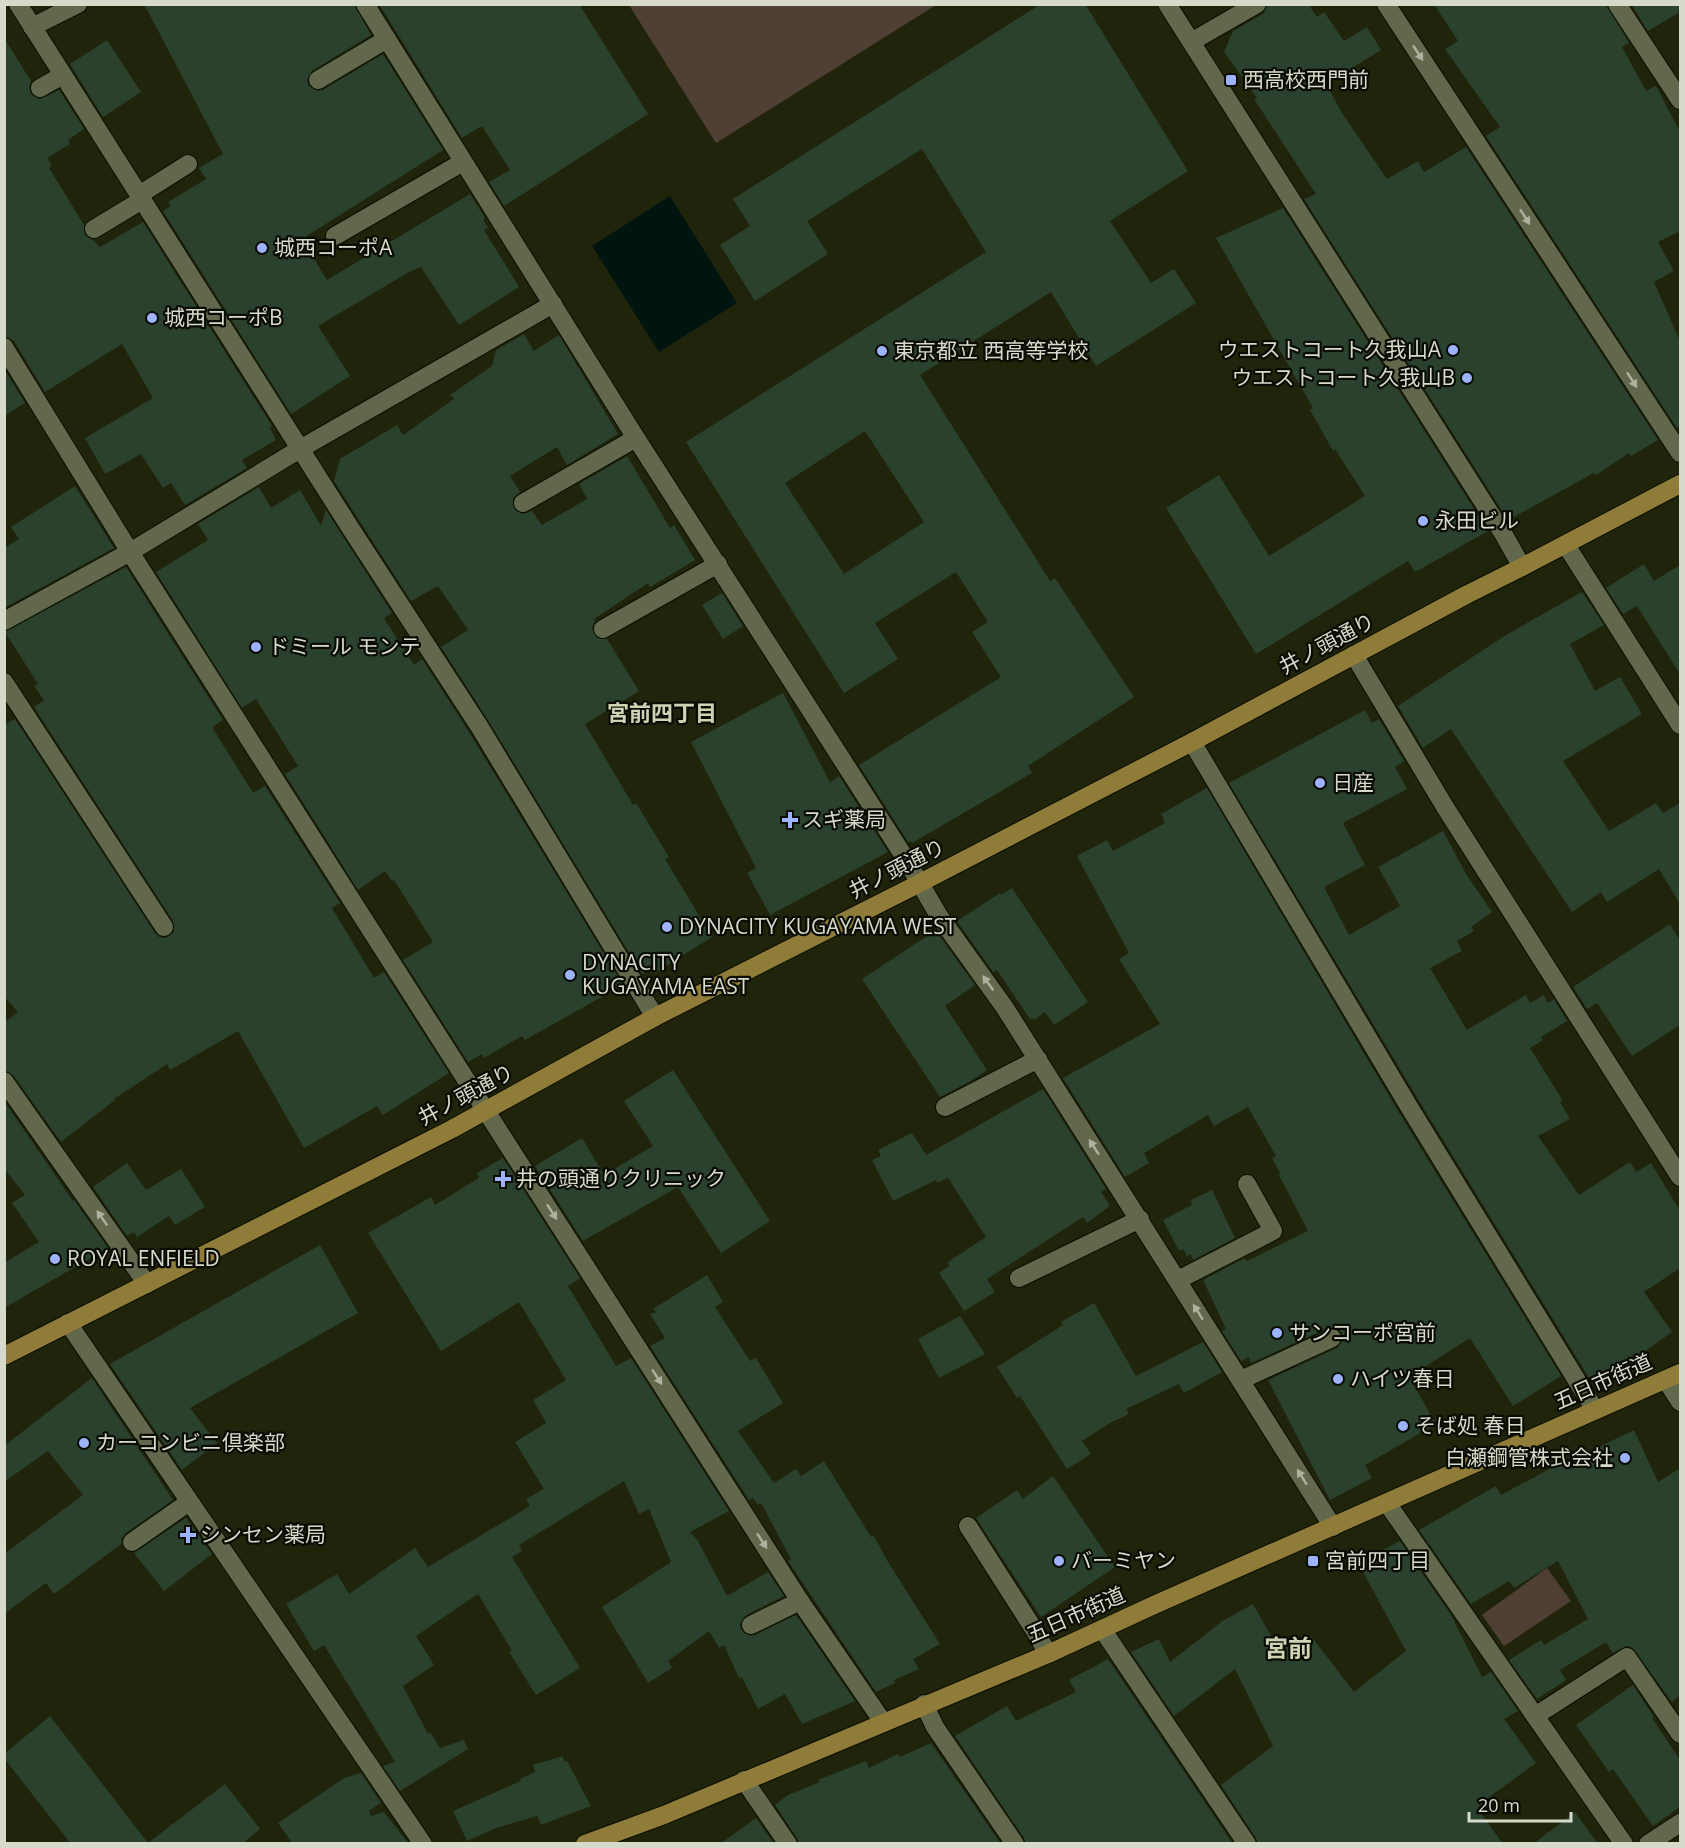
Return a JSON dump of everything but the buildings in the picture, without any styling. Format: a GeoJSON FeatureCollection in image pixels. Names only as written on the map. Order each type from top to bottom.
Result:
{"type":"FeatureCollection","features":[{"type":"Feature","properties":{"kind":"main road","name":"井ノ頭通り"},"geometry":{"type":"LineString","coordinates":[[4,1356],[486,1111],[655,1017],[920,884],[1680,484]]}},
{"type":"Feature","properties":{"kind":"main road","name":"五日市街道"},"geometry":{"type":"LineString","coordinates":[[585,1844],[664,1815],[924,1704],[1048,1654],[1673,1377]]}},
{"type":"Feature","properties":{"kind":"street"},"geometry":{"type":"LineString","coordinates":[[18,4],[479,726],[655,1017]]}},
{"type":"Feature","properties":{"kind":"street"},"geometry":{"type":"LineString","coordinates":[[32,27],[78,4]]}},
{"type":"Feature","properties":{"kind":"street"},"geometry":{"type":"LineString","coordinates":[[364,4],[939,916],[1005,1008],[1038,1059],[1333,1527]]}},
{"type":"Feature","properties":{"kind":"street"},"geometry":{"type":"LineString","coordinates":[[1167,4],[1522,567]]}},
{"type":"Feature","properties":{"kind":"street"},"geometry":{"type":"LineString","coordinates":[[1191,42],[1257,4]]}},
{"type":"Feature","properties":{"kind":"street"},"geometry":{"type":"LineString","coordinates":[[1386,4],[1680,453]]}},
{"type":"Feature","properties":{"kind":"street"},"geometry":{"type":"LineString","coordinates":[[1617,4],[1680,100]]}},
{"type":"Feature","properties":{"kind":"street"},"geometry":{"type":"LineString","coordinates":[[318,80],[387,39]]}},
{"type":"Feature","properties":{"kind":"street"},"geometry":{"type":"LineString","coordinates":[[40,88],[63,75]]}},
{"type":"Feature","properties":{"kind":"street"},"geometry":{"type":"LineString","coordinates":[[335,236],[463,162]]}},
{"type":"Feature","properties":{"kind":"street"},"geometry":{"type":"LineString","coordinates":[[94,229],[188,164]]}},
{"type":"Feature","properties":{"kind":"street"},"geometry":{"type":"LineString","coordinates":[[4,621],[130,552],[300,449],[553,304]]}},
{"type":"Feature","properties":{"kind":"street"},"geometry":{"type":"LineString","coordinates":[[4,347],[130,552],[486,1111],[800,1601],[883,1722]]}},
{"type":"Feature","properties":{"kind":"street"},"geometry":{"type":"LineString","coordinates":[[523,503],[636,438]]}},
{"type":"Feature","properties":{"kind":"street"},"geometry":{"type":"LineString","coordinates":[[1566,545],[1680,725]]}},
{"type":"Feature","properties":{"kind":"street"},"geometry":{"type":"LineString","coordinates":[[603,629],[718,564]]}},
{"type":"Feature","properties":{"kind":"street"},"geometry":{"type":"LineString","coordinates":[[1354,655],[1445,807],[1680,1177]]}},
{"type":"Feature","properties":{"kind":"street"},"geometry":{"type":"LineString","coordinates":[[4,682],[164,927]]}},
{"type":"Feature","properties":{"kind":"street"},"geometry":{"type":"LineString","coordinates":[[1192,742],[1595,1410]]}},
{"type":"Feature","properties":{"kind":"street"},"geometry":{"type":"LineString","coordinates":[[945,1107],[1038,1059]]}},
{"type":"Feature","properties":{"kind":"street"},"geometry":{"type":"LineString","coordinates":[[4,1081],[147,1284]]}},
{"type":"Feature","properties":{"kind":"street"},"geometry":{"type":"LineString","coordinates":[[1178,1280],[1273,1231],[1247,1184]]}},
{"type":"Feature","properties":{"kind":"street"},"geometry":{"type":"LineString","coordinates":[[1019,1278],[1140,1219]]}},
{"type":"Feature","properties":{"kind":"street"},"geometry":{"type":"LineString","coordinates":[[68,1323],[423,1844]]}},
{"type":"Feature","properties":{"kind":"street"},"geometry":{"type":"LineString","coordinates":[[1241,1380],[1332,1338]]}},
{"type":"Feature","properties":{"kind":"street"},"geometry":{"type":"LineString","coordinates":[[1673,1377],[1680,1402]]}},
{"type":"Feature","properties":{"kind":"street"},"geometry":{"type":"LineString","coordinates":[[132,1542],[189,1502]]}},
{"type":"Feature","properties":{"kind":"street"},"geometry":{"type":"LineString","coordinates":[[1387,1503],[1624,1844]]}},
{"type":"Feature","properties":{"kind":"street"},"geometry":{"type":"LineString","coordinates":[[968,1526],[1048,1654]]}},
{"type":"Feature","properties":{"kind":"street"},"geometry":{"type":"LineString","coordinates":[[751,1625],[800,1601]]}},
{"type":"Feature","properties":{"kind":"street"},"geometry":{"type":"LineString","coordinates":[[1102,1629],[1247,1844]]}},
{"type":"Feature","properties":{"kind":"street"},"geometry":{"type":"LineString","coordinates":[[1535,1716],[1627,1657],[1680,1734]]}},
{"type":"Feature","properties":{"kind":"street"},"geometry":{"type":"LineString","coordinates":[[924,1704],[935,1727],[1015,1844]]}},
{"type":"Feature","properties":{"kind":"street"},"geometry":{"type":"LineString","coordinates":[[744,1780],[788,1844]]}},
{"type":"Feature","properties":{"kind":"street"},"geometry":{"type":"LineString","coordinates":[[1648,1844],[1680,1823]]}},
{"type":"Feature","properties":{"kind":"shaded area"},"geometry":{"type":"Polygon","coordinates":[[[629,5],[936,5],[716,143],[629,5]]]}},
{"type":"Feature","properties":{"kind":"shaded area"},"geometry":{"type":"Polygon","coordinates":[[[670,196],[737,303],[659,352],[592,246],[670,196]]]}},
{"type":"Feature","properties":{"kind":"shaded area"},"geometry":{"type":"Polygon","coordinates":[[[1547,1568],[1571,1601],[1504,1646],[1482,1615],[1547,1568]]]}},
{"type":"Feature","properties":{"kind":"place","name":"西高校西門前"},"geometry":{"type":"Point","coordinates":[1231,80]}},
{"type":"Feature","properties":{"kind":"place","name":"城西コーポA"},"geometry":{"type":"Point","coordinates":[262,248]}},
{"type":"Feature","properties":{"kind":"place","name":"城西コーポB"},"geometry":{"type":"Point","coordinates":[152,318]}},
{"type":"Feature","properties":{"kind":"place","name":"ウエストコート久我山A"},"geometry":{"type":"Point","coordinates":[1453,350]}},
{"type":"Feature","properties":{"kind":"place","name":"東京都立 西高等学校"},"geometry":{"type":"Point","coordinates":[882,351]}},
{"type":"Feature","properties":{"kind":"place","name":"ウエストコート久我山B"},"geometry":{"type":"Point","coordinates":[1467,378]}},
{"type":"Feature","properties":{"kind":"place","name":"永田ビル"},"geometry":{"type":"Point","coordinates":[1423,521]}},
{"type":"Feature","properties":{"kind":"place","name":"ドミール モンテ"},"geometry":{"type":"Point","coordinates":[256,647]}},
{"type":"Feature","properties":{"kind":"place","name":"日産"},"geometry":{"type":"Point","coordinates":[1320,783]}},
{"type":"Feature","properties":{"kind":"place","name":"スギ薬局"},"geometry":{"type":"Point","coordinates":[790,820]}},
{"type":"Feature","properties":{"kind":"place","name":"DYNACITY KUGAYAMA WEST"},"geometry":{"type":"Point","coordinates":[667,927]}},
{"type":"Feature","properties":{"kind":"place","name":"DYNACITY KUGAYAMA EAST"},"geometry":{"type":"Point","coordinates":[570,975]}},
{"type":"Feature","properties":{"kind":"place","name":"井の頭通りクリニック"},"geometry":{"type":"Point","coordinates":[503,1179]}},
{"type":"Feature","properties":{"kind":"place","name":"ROYAL ENFIELD"},"geometry":{"type":"Point","coordinates":[55,1259]}},
{"type":"Feature","properties":{"kind":"place","name":"サンコーポ宮前"},"geometry":{"type":"Point","coordinates":[1277,1333]}},
{"type":"Feature","properties":{"kind":"place","name":"ハイツ春日"},"geometry":{"type":"Point","coordinates":[1338,1379]}},
{"type":"Feature","properties":{"kind":"place","name":"そば処 春日"},"geometry":{"type":"Point","coordinates":[1403,1426]}},
{"type":"Feature","properties":{"kind":"place","name":"カーコンビニ倶楽部"},"geometry":{"type":"Point","coordinates":[84,1443]}},
{"type":"Feature","properties":{"kind":"place","name":"白瀬鋼管株式会社"},"geometry":{"type":"Point","coordinates":[1625,1458]}},
{"type":"Feature","properties":{"kind":"place","name":"シンセン薬局"},"geometry":{"type":"Point","coordinates":[188,1535]}},
{"type":"Feature","properties":{"kind":"place","name":"バーミヤン"},"geometry":{"type":"Point","coordinates":[1059,1561]}},
{"type":"Feature","properties":{"kind":"place","name":"宮前四丁目"},"geometry":{"type":"Point","coordinates":[1313,1561]}},
{"type":"Feature","properties":{"kind":"district","name":"宮前四丁目"},"geometry":{"type":"Point","coordinates":[662,713]}},
{"type":"Feature","properties":{"kind":"district","name":"宮前"},"geometry":{"type":"Point","coordinates":[1288,1649]}}]}
